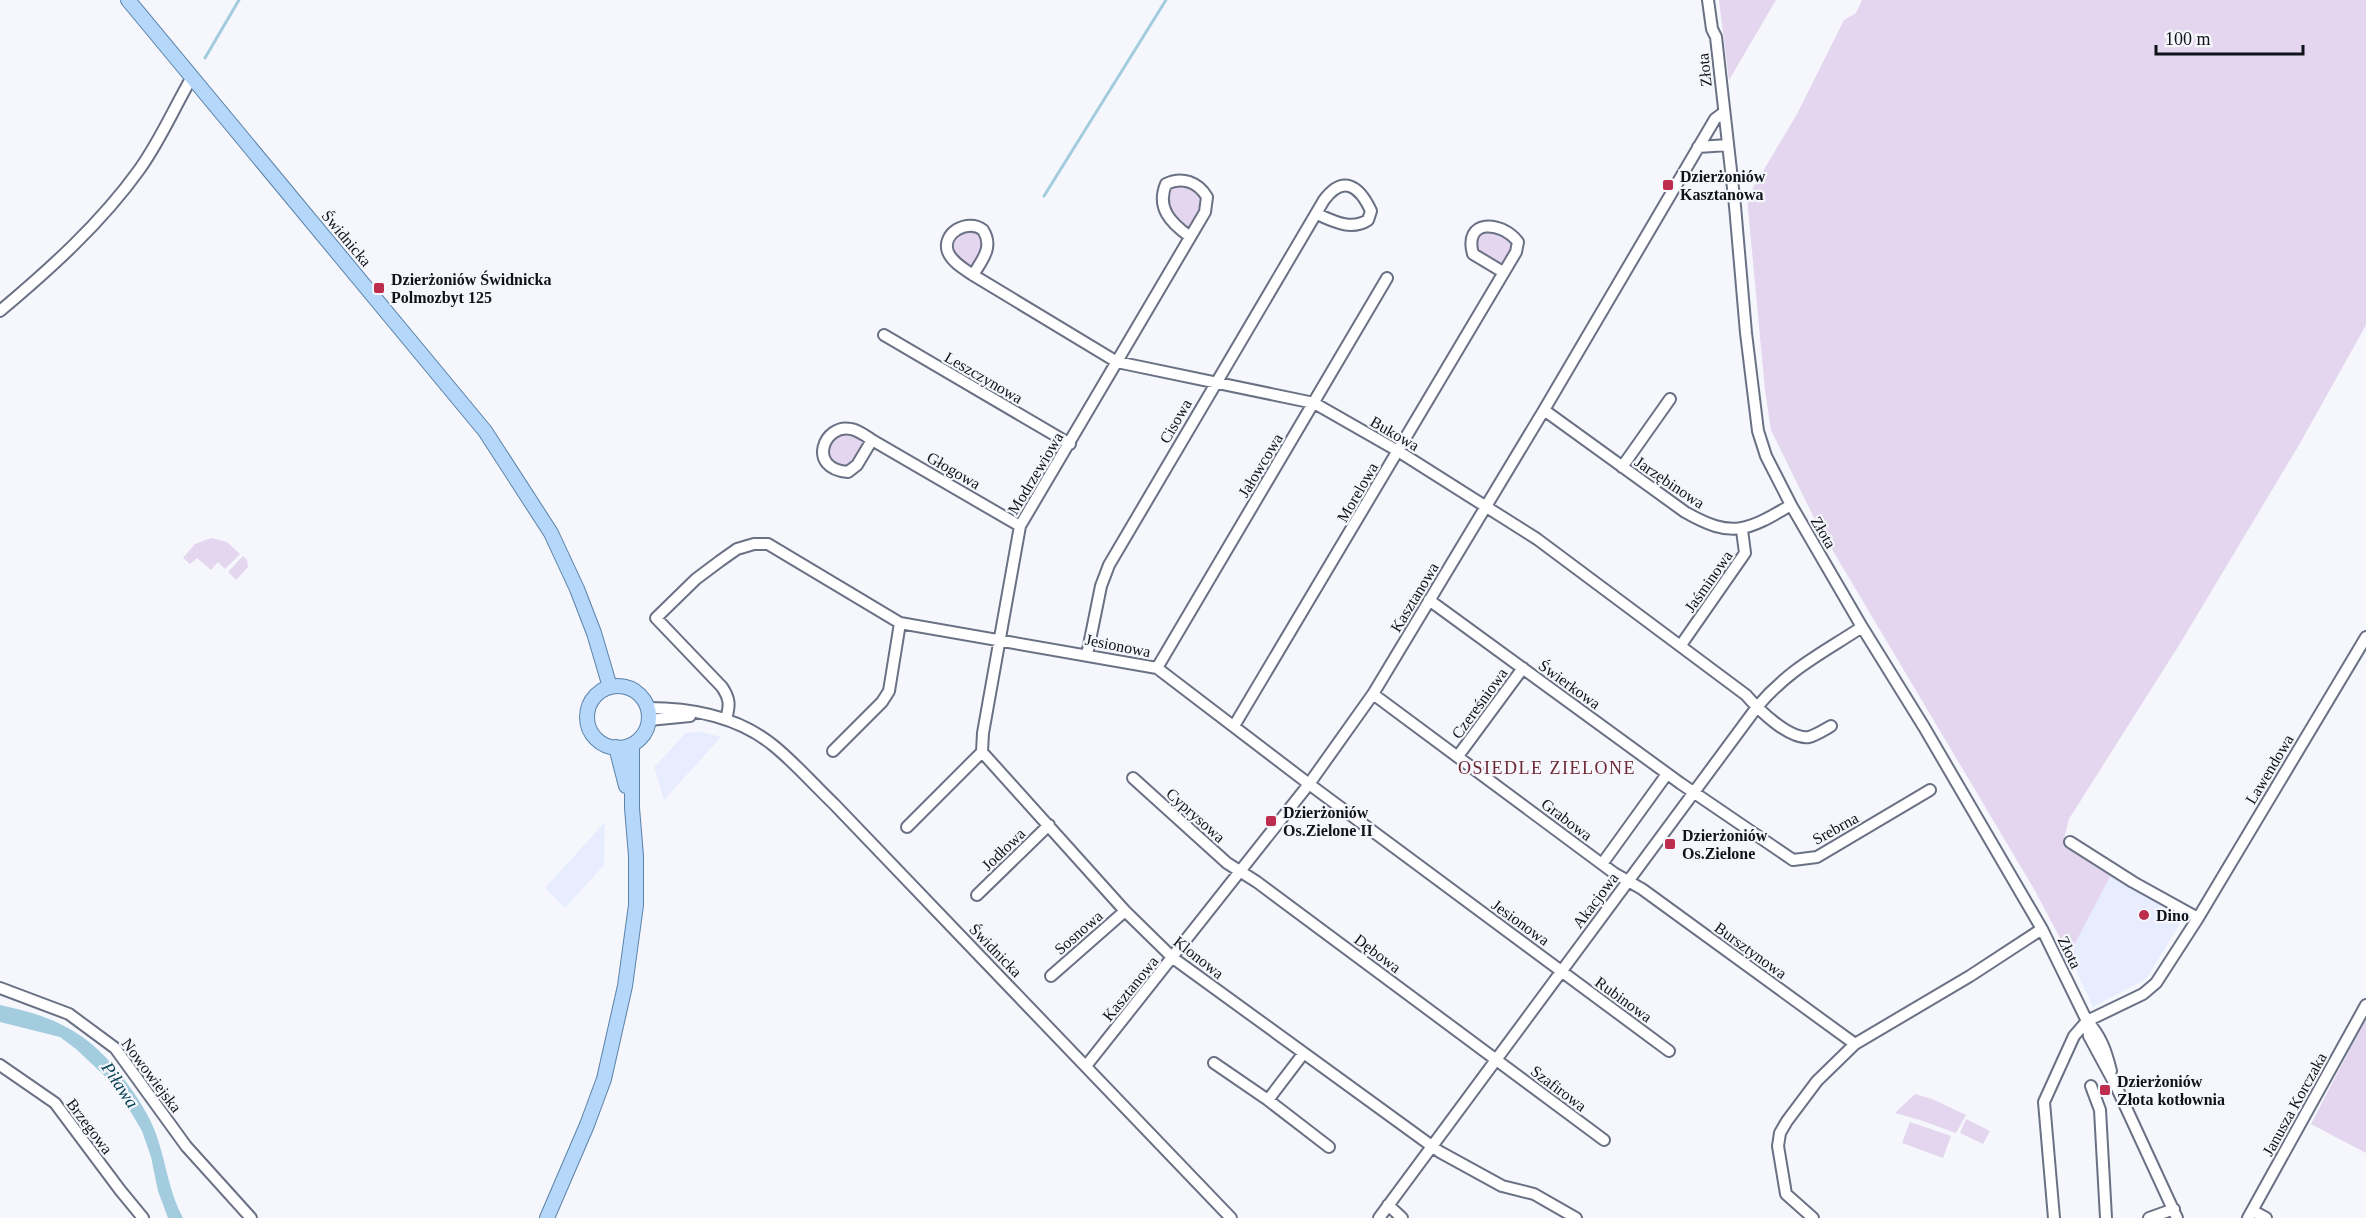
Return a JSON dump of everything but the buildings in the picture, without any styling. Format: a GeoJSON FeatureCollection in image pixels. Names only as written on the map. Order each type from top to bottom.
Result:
{"type":"FeatureCollection","features":[{"type":"Feature","properties":{"kind":"main road","name":"Świdnicka"},"geometry":{"type":"LineString","coordinates":[[128,0],[485,431],[551,533],[594,633],[603,647],[615,687]]}},
{"type":"Feature","properties":{"kind":"main road"},"geometry":{"type":"LineString","coordinates":[[615,687],[634,690],[645,701],[648,714],[646,730],[640,739],[632,744],[616,747],[599,741],[593,734],[588,718],[593,699],[615,687]]}},
{"type":"Feature","properties":{"kind":"main road"},"geometry":{"type":"LineString","coordinates":[[546,1218],[587,1125],[603,1079],[616,1031],[627,975],[636,905],[632,744]]}},
{"type":"Feature","properties":{"kind":"main road"},"geometry":{"type":"LineString","coordinates":[[616,747],[632,808]]}},
{"type":"Feature","properties":{"kind":"street","name":"Złota"},"geometry":{"type":"LineString","coordinates":[[1708,0],[1712,29],[1716,37],[1758,431],[1766,456],[1791,505],[1862,627],[1924,727],[2042,929],[2086,1021],[2089,1036],[2115,1084],[2175,1214],[2184,1218]]}},
{"type":"Feature","properties":{"kind":"street"},"geometry":{"type":"LineString","coordinates":[[0,311],[51,266],[123,191],[148,156],[192,77]]}},
{"type":"Feature","properties":{"kind":"street","name":"Kasztanowa"},"geometry":{"type":"LineString","coordinates":[[1086,1066],[1309,784],[1373,694],[1544,410],[1715,118],[1723,113]]}},
{"type":"Feature","properties":{"kind":"street"},"geometry":{"type":"LineString","coordinates":[[1698,147],[1728,146]]}},
{"type":"Feature","properties":{"kind":"street","name":"Modrzewiowa"},"geometry":{"type":"LineString","coordinates":[[982,752],[983,733],[1020,526],[1205,212],[1208,197],[1202,189],[1184,180],[1173,181],[1166,184],[1163,190],[1162,207],[1175,225],[1190,236]]}},
{"type":"Feature","properties":{"kind":"street","name":"Cisowa"},"geometry":{"type":"LineString","coordinates":[[1087,655],[1101,586],[1109,565],[1330,192],[1343,184],[1356,189],[1371,211],[1368,220],[1354,225],[1346,225],[1317,214]]}},
{"type":"Feature","properties":{"kind":"street","name":"Bukowa"},"geometry":{"type":"LineString","coordinates":[[973,274],[986,255],[988,244],[983,230],[972,224],[955,231],[949,238],[948,251],[953,260],[973,274],[1117,362],[1314,403],[1487,505],[1537,539],[1746,695],[1764,716],[1798,736],[1809,737],[1831,726]]}},
{"type":"Feature","properties":{"kind":"street","name":"Morelowa"},"geometry":{"type":"LineString","coordinates":[[1234,726],[1516,252],[1518,242],[1512,235],[1492,225],[1482,226],[1476,232],[1472,243],[1473,254],[1503,272]]}},
{"type":"Feature","properties":{"kind":"street","name":"Jałowcowa"},"geometry":{"type":"LineString","coordinates":[[1157,668],[1387,278]]}},
{"type":"Feature","properties":{"kind":"street","name":"Leszczynowa"},"geometry":{"type":"LineString","coordinates":[[884,335],[1070,444]]}},
{"type":"Feature","properties":{"kind":"street"},"geometry":{"type":"LineString","coordinates":[[1622,467],[1670,399]]}},
{"type":"Feature","properties":{"kind":"street","name":"Jarzębinowa"},"geometry":{"type":"LineString","coordinates":[[1544,410],[1685,512],[1701,521],[1742,530]]}},
{"type":"Feature","properties":{"kind":"street","name":"Głogowa"},"geometry":{"type":"LineString","coordinates":[[872,440],[857,465],[848,472],[831,468],[824,462],[823,451],[831,434],[849,428],[872,440],[1020,526]]}},
{"type":"Feature","properties":{"kind":"street"},"geometry":{"type":"LineString","coordinates":[[1742,530],[1791,505]]}},
{"type":"Feature","properties":{"kind":"street","name":"Jaśminowa"},"geometry":{"type":"LineString","coordinates":[[1681,645],[1745,553],[1742,530]]}},
{"type":"Feature","properties":{"kind":"street","name":"Jesionowa"},"geometry":{"type":"LineString","coordinates":[[726,719],[730,705],[728,696],[722,687],[656,618],[696,579],[737,549],[754,544],[768,544],[900,623],[1157,668],[1309,784],[1562,971]]}},
{"type":"Feature","properties":{"kind":"street","name":"Świerkowa"},"geometry":{"type":"LineString","coordinates":[[1429,600],[1694,792]]}},
{"type":"Feature","properties":{"kind":"street"},"geometry":{"type":"LineString","coordinates":[[833,752],[882,702],[889,691],[900,623]]}},
{"type":"Feature","properties":{"kind":"street","name":"Akacjowa"},"geometry":{"type":"LineString","coordinates":[[1379,1218],[1757,707],[1773,688],[1801,665],[1862,627]]}},
{"type":"Feature","properties":{"kind":"street","name":"Lawendowa"},"geometry":{"type":"LineString","coordinates":[[2086,1021],[2143,994],[2156,983],[2198,918],[2366,637]]}},
{"type":"Feature","properties":{"kind":"street","name":"Czereśniowa"},"geometry":{"type":"LineString","coordinates":[[1458,756],[1524,668]]}},
{"type":"Feature","properties":{"kind":"street","name":"Grabowa"},"geometry":{"type":"LineString","coordinates":[[1373,694],[1602,864],[1629,881]]}},
{"type":"Feature","properties":{"kind":"street","name":"Świdnicka"},"geometry":{"type":"LineString","coordinates":[[648,714],[705,715],[726,719],[774,746],[834,804],[1231,1218]]}},
{"type":"Feature","properties":{"kind":"street"},"geometry":{"type":"LineString","coordinates":[[907,827],[982,752]]}},
{"type":"Feature","properties":{"kind":"street","name":"Klonowa"},"geometry":{"type":"LineString","coordinates":[[982,752],[1125,911],[1173,958],[1432,1147],[1502,1186],[1534,1194],[1576,1218]]}},
{"type":"Feature","properties":{"kind":"street","name":"Akacjowa"},"geometry":{"type":"LineString","coordinates":[[1602,864],[1667,774]]}},
{"type":"Feature","properties":{"kind":"street","name":"Cyprysowa"},"geometry":{"type":"LineString","coordinates":[[1133,778],[1227,863],[1240,872]]}},
{"type":"Feature","properties":{"kind":"street","name":"Srebrna"},"geometry":{"type":"LineString","coordinates":[[1694,792],[1793,860],[1817,856],[1930,790]]}},
{"type":"Feature","properties":{"kind":"street","name":"Jodłowa"},"geometry":{"type":"LineString","coordinates":[[977,895],[1049,825]]}},
{"type":"Feature","properties":{"kind":"street"},"geometry":{"type":"LineString","coordinates":[[2070,842],[2133,882],[2198,918]]}},
{"type":"Feature","properties":{"kind":"street","name":"Dębowa"},"geometry":{"type":"LineString","coordinates":[[1240,872],[1257,882],[1496,1060]]}},
{"type":"Feature","properties":{"kind":"street","name":"Bursztynowa"},"geometry":{"type":"LineString","coordinates":[[1629,881],[1855,1044]]}},
{"type":"Feature","properties":{"kind":"street","name":"Sosnowa"},"geometry":{"type":"LineString","coordinates":[[1051,976],[1125,911]]}},
{"type":"Feature","properties":{"kind":"street"},"geometry":{"type":"LineString","coordinates":[[1814,1218],[1786,1194],[1778,1146],[1780,1133],[1787,1121],[1817,1081],[1855,1044],[1970,976],[2042,929]]}},
{"type":"Feature","properties":{"kind":"street","name":"Rubinowa"},"geometry":{"type":"LineString","coordinates":[[1562,971],[1669,1051]]}},
{"type":"Feature","properties":{"kind":"street","name":"Nowowiejska"},"geometry":{"type":"LineString","coordinates":[[0,988],[69,1014],[115,1048],[186,1146],[251,1218]]}},
{"type":"Feature","properties":{"kind":"street","name":"Janusza Korczaka"},"geometry":{"type":"LineString","coordinates":[[2251,1214],[2366,1005]]}},
{"type":"Feature","properties":{"kind":"street"},"geometry":{"type":"LineString","coordinates":[[2054,1218],[2044,1102],[2074,1036],[2086,1021]]}},
{"type":"Feature","properties":{"kind":"street"},"geometry":{"type":"LineString","coordinates":[[1268,1100],[1303,1054]]}},
{"type":"Feature","properties":{"kind":"street","name":"Szafirowa"},"geometry":{"type":"LineString","coordinates":[[1496,1060],[1604,1140]]}},
{"type":"Feature","properties":{"kind":"street"},"geometry":{"type":"LineString","coordinates":[[1214,1063],[1268,1100],[1329,1147]]}},
{"type":"Feature","properties":{"kind":"street","name":"Brzegowa"},"geometry":{"type":"LineString","coordinates":[[0,1065],[55,1103],[120,1191],[143,1218]]}},
{"type":"Feature","properties":{"kind":"street"},"geometry":{"type":"LineString","coordinates":[[2091,1086],[2100,1110],[2106,1218]]}},
{"type":"Feature","properties":{"kind":"street"},"geometry":{"type":"LineString","coordinates":[[1388,1205],[1402,1218]]}},
{"type":"Feature","properties":{"kind":"street"},"geometry":{"type":"LineString","coordinates":[[2149,1218],[2175,1214]]}},
{"type":"Feature","properties":{"kind":"street"},"geometry":{"type":"LineString","coordinates":[[2251,1214],[2266,1218]]}},
{"type":"Feature","properties":{"kind":"shaded area"},"geometry":{"type":"Polygon","coordinates":[[[1719,0],[1776,0],[1729,80],[1719,0]]]}},
{"type":"Feature","properties":{"kind":"shaded area"},"geometry":{"type":"Polygon","coordinates":[[[1862,0],[2366,0],[2366,325],[2299,445],[2181,642],[2069,819],[2063,843],[2112,873],[2069,955],[2034,889],[1817,524],[1771,430],[1765,390],[1747,198],[1797,114],[1844,20],[1856,13],[1862,0]]]}},
{"type":"Feature","properties":{"kind":"shaded area"},"geometry":{"type":"Polygon","coordinates":[[[1178,185],[1189,187],[1201,195],[1204,204],[1191,226],[1188,227],[1178,223],[1166,204],[1168,191],[1178,185]]]}},
{"type":"Feature","properties":{"kind":"shaded area"},"geometry":{"type":"Polygon","coordinates":[[[971,229],[980,236],[982,245],[977,259],[971,266],[962,263],[952,250],[956,236],[971,229]]]}},
{"type":"Feature","properties":{"kind":"shaded area"},"geometry":{"type":"Polygon","coordinates":[[[1486,230],[1503,235],[1512,243],[1513,248],[1506,262],[1499,265],[1480,256],[1475,247],[1477,237],[1486,230]]]}},
{"type":"Feature","properties":{"kind":"shaded area"},"geometry":{"type":"Polygon","coordinates":[[[846,433],[852,433],[864,440],[861,452],[847,467],[834,465],[829,450],[836,439],[846,433]]]}},
{"type":"Feature","properties":{"kind":"shaded area"},"geometry":{"type":"Polygon","coordinates":[[[211,538],[227,542],[240,554],[225,569],[218,562],[211,570],[197,558],[190,564],[183,558],[195,544],[211,538]]]}},
{"type":"Feature","properties":{"kind":"shaded area"},"geometry":{"type":"Polygon","coordinates":[[[243,556],[247,560],[248,567],[236,580],[228,572],[243,556]]]}},
{"type":"Feature","properties":{"kind":"shaded area"},"geometry":{"type":"Polygon","coordinates":[[[701,732],[721,737],[664,800],[654,767],[686,733],[701,732]]]}},
{"type":"Feature","properties":{"kind":"shaded area"},"geometry":{"type":"Polygon","coordinates":[[[605,822],[604,865],[565,908],[545,888],[605,822]]]}},
{"type":"Feature","properties":{"kind":"shaded area"},"geometry":{"type":"Polygon","coordinates":[[[2112,873],[2184,917],[2146,979],[2093,1007],[2069,955],[2112,873]]]}},
{"type":"Feature","properties":{"kind":"shaded area"},"geometry":{"type":"Polygon","coordinates":[[[2366,1018],[2366,1153],[2311,1124],[2366,1018]]]}},
{"type":"Feature","properties":{"kind":"shaded area"},"geometry":{"type":"Polygon","coordinates":[[[1915,1094],[1932,1099],[1966,1115],[1956,1133],[1895,1113],[1915,1094]]]}},
{"type":"Feature","properties":{"kind":"shaded area"},"geometry":{"type":"Polygon","coordinates":[[[1966,1119],[1990,1131],[1983,1144],[1960,1133],[1966,1119]]]}},
{"type":"Feature","properties":{"kind":"shaded area"},"geometry":{"type":"Polygon","coordinates":[[[1910,1122],[1951,1136],[1943,1158],[1902,1143],[1910,1122]]]}},
{"type":"Feature","properties":{"kind":"water","name":"Piława"},"geometry":{"type":"Polygon","coordinates":[[[0,1005],[41,1016],[74,1031],[116,1068],[147,1113],[154,1128],[172,1191],[183,1218],[168,1218],[158,1191],[151,1157],[142,1131],[119,1092],[108,1079],[60,1037],[0,1022],[0,1005]]]}},
{"type":"Feature","properties":{"kind":"waterway"},"geometry":{"type":"LineString","coordinates":[[205,58],[239,0]]}},
{"type":"Feature","properties":{"kind":"waterway"},"geometry":{"type":"LineString","coordinates":[[1044,196],[1166,0]]}},
{"type":"Feature","properties":{"kind":"place","name":"Dzierżoniów Kasztanowa"},"geometry":{"type":"Point","coordinates":[1668,185]}},
{"type":"Feature","properties":{"kind":"place","name":"Dzierżoniów Świdnicka Polmozbyt 125"},"geometry":{"type":"Point","coordinates":[379,288]}},
{"type":"Feature","properties":{"kind":"place","name":"Dzierżoniów Os.Zielone II"},"geometry":{"type":"Point","coordinates":[1271,821]}},
{"type":"Feature","properties":{"kind":"place","name":"Dzierżoniów Os.Zielone"},"geometry":{"type":"Point","coordinates":[1670,844]}},
{"type":"Feature","properties":{"kind":"place","name":"Dino"},"geometry":{"type":"Point","coordinates":[2144,915]}},
{"type":"Feature","properties":{"kind":"place","name":"Dzierżoniów Złota kotłownia"},"geometry":{"type":"Point","coordinates":[2105,1090]}},
{"type":"Feature","properties":{"kind":"district","name":"OSIEDLE ZIELONE"},"geometry":{"type":"Point","coordinates":[1547,768]}}]}
